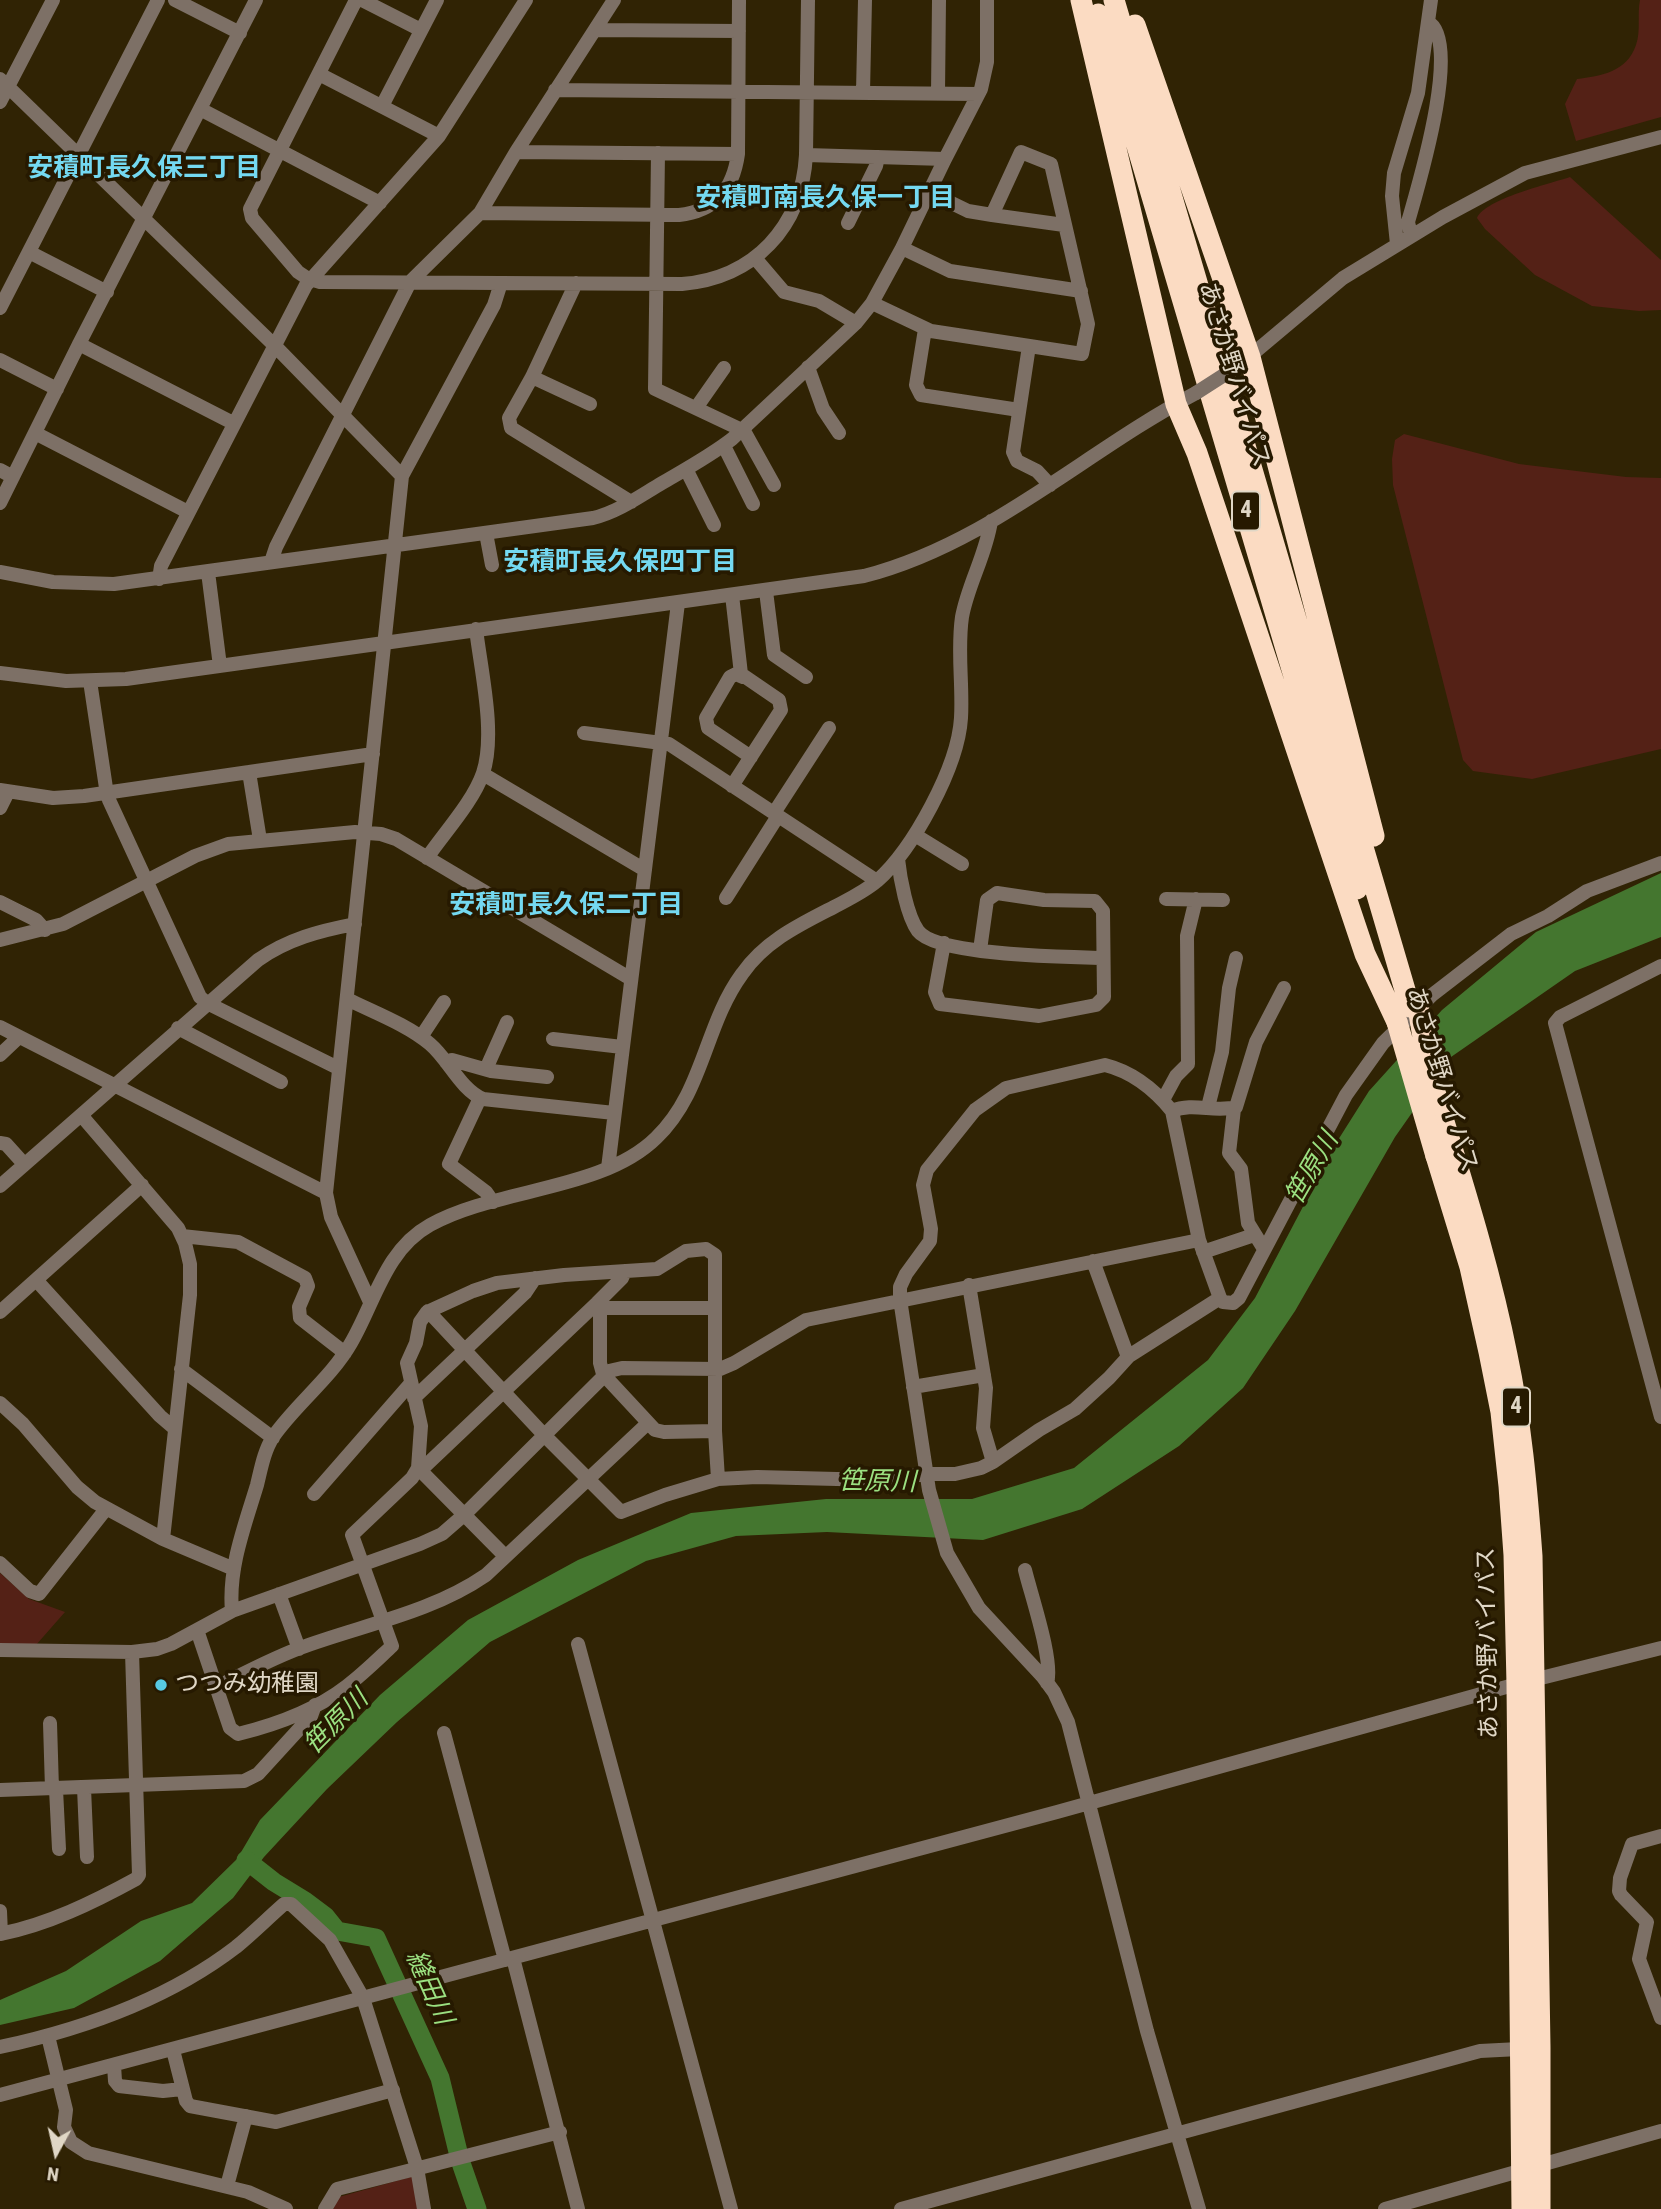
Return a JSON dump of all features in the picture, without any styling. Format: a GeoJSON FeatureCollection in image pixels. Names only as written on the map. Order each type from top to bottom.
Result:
{"type":"FeatureCollection","features":[{"type":"Feature","properties":{"kind":"highway"},"geometry":{"type":"LineString","coordinates":[[1081,0],[1176,404],[1198,453],[1366,954],[1408,1010]]}},
{"type":"Feature","properties":{"kind":"highway","name":"あさか野バイパス"},"geometry":{"type":"LineString","coordinates":[[1094,0],[1374,952],[1408,1010],[1429,1072],[1443,1148]]}},
{"type":"Feature","properties":{"kind":"highway","name":"あさか野バイパス"},"geometry":{"type":"LineString","coordinates":[[1114,0],[1408,1010],[1443,1148],[1501,1412],[1525,1683],[1532,2166],[1522,2209]]}},
{"type":"Feature","properties":{"kind":"highway"},"geometry":{"type":"LineString","coordinates":[[1126,0],[1243,362],[1408,1010]]}},
{"type":"Feature","properties":{"kind":"highway","name":"あさか野バイパス"},"geometry":{"type":"LineString","coordinates":[[1525,1683],[1518,2049],[1540,2209]]}},
{"type":"Feature","properties":{"kind":"highway"},"geometry":{"type":"LineString","coordinates":[[1532,2166],[1550,2188],[1550,2209]]}},
{"type":"Feature","properties":{"kind":"highway","name":"4"},"geometry":{"type":"LineString","coordinates":[[1513,2209],[1532,2166]]}},
{"type":"Feature","properties":{"kind":"street"},"geometry":{"type":"LineString","coordinates":[[0,102],[4,83],[53,0]]}},
{"type":"Feature","properties":{"kind":"street"},"geometry":{"type":"LineString","coordinates":[[0,308],[158,0]]}},
{"type":"Feature","properties":{"kind":"street"},"geometry":{"type":"LineString","coordinates":[[175,0],[240,33]]}},
{"type":"Feature","properties":{"kind":"street"},"geometry":{"type":"LineString","coordinates":[[0,503],[7,474],[35,433],[256,0]]}},
{"type":"Feature","properties":{"kind":"street"},"geometry":{"type":"LineString","coordinates":[[356,0],[251,206],[250,214],[298,272],[310,279],[327,282],[655,284],[689,284],[729,274],[755,258],[773,242],[791,216],[800,192],[806,155],[808,0]]}},
{"type":"Feature","properties":{"kind":"street"},"geometry":{"type":"LineString","coordinates":[[362,0],[421,30]]}},
{"type":"Feature","properties":{"kind":"street"},"geometry":{"type":"LineString","coordinates":[[382,106],[437,0]]}},
{"type":"Feature","properties":{"kind":"street"},"geometry":{"type":"LineString","coordinates":[[159,579],[161,566],[188,512],[310,279],[439,136],[526,0]]}},
{"type":"Feature","properties":{"kind":"street"},"geometry":{"type":"LineString","coordinates":[[271,562],[342,414],[410,282],[480,213],[614,0]]}},
{"type":"Feature","properties":{"kind":"street"},"geometry":{"type":"LineString","coordinates":[[480,213],[657,215],[696,212],[717,201],[734,175],[738,154],[739,0]]}},
{"type":"Feature","properties":{"kind":"street"},"geometry":{"type":"LineString","coordinates":[[863,92],[865,0]]}},
{"type":"Feature","properties":{"kind":"street"},"geometry":{"type":"LineString","coordinates":[[938,93],[939,0]]}},
{"type":"Feature","properties":{"kind":"street"},"geometry":{"type":"LineString","coordinates":[[0,572],[31,579],[85,584],[159,579],[593,518],[631,502],[723,446],[856,323],[872,303],[984,82],[987,62],[987,0]]}},
{"type":"Feature","properties":{"kind":"street"},"geometry":{"type":"LineString","coordinates":[[1397,244],[1392,196],[1394,173],[1417,97],[1431,0]]}},
{"type":"Feature","properties":{"kind":"street"},"geometry":{"type":"LineString","coordinates":[[1411,236],[1408,222],[1439,97],[1441,73],[1439,36],[1435,26],[1428,22]]}},
{"type":"Feature","properties":{"kind":"street"},"geometry":{"type":"LineString","coordinates":[[595,30],[739,31]]}},
{"type":"Feature","properties":{"kind":"street"},"geometry":{"type":"LineString","coordinates":[[318,74],[439,136]]}},
{"type":"Feature","properties":{"kind":"street"},"geometry":{"type":"LineString","coordinates":[[4,83],[274,345],[402,476]]}},
{"type":"Feature","properties":{"kind":"street"},"geometry":{"type":"LineString","coordinates":[[555,90],[978,94]]}},
{"type":"Feature","properties":{"kind":"street"},"geometry":{"type":"LineString","coordinates":[[200,109],[380,202]]}},
{"type":"Feature","properties":{"kind":"street"},"geometry":{"type":"LineString","coordinates":[[0,673],[42,679],[126,679],[846,580],[880,572],[946,547],[991,522],[1196,393],[1243,362],[1343,278],[1411,236],[1525,173],[1661,136]]}},
{"type":"Feature","properties":{"kind":"street"},"geometry":{"type":"LineString","coordinates":[[516,152],[738,154]]}},
{"type":"Feature","properties":{"kind":"street"},"geometry":{"type":"LineString","coordinates":[[872,303],[925,329],[1082,354],[1088,324],[1051,164],[1021,152],[992,215]]}},
{"type":"Feature","properties":{"kind":"street"},"geometry":{"type":"LineString","coordinates":[[658,153],[655,389],[742,429],[774,485]]}},
{"type":"Feature","properties":{"kind":"street"},"geometry":{"type":"LineString","coordinates":[[806,155],[944,159]]}},
{"type":"Feature","properties":{"kind":"street"},"geometry":{"type":"LineString","coordinates":[[848,223],[875,170],[878,157]]}},
{"type":"Feature","properties":{"kind":"street"},"geometry":{"type":"LineString","coordinates":[[929,192],[968,211],[1064,225]]}},
{"type":"Feature","properties":{"kind":"street"},"geometry":{"type":"LineString","coordinates":[[902,248],[950,271],[1082,291]]}},
{"type":"Feature","properties":{"kind":"street"},"geometry":{"type":"LineString","coordinates":[[29,252],[107,292]]}},
{"type":"Feature","properties":{"kind":"street"},"geometry":{"type":"LineString","coordinates":[[755,258],[784,292],[819,301],[856,323]]}},
{"type":"Feature","properties":{"kind":"street"},"geometry":{"type":"LineString","coordinates":[[370,1303],[331,1217],[326,1193],[402,476],[494,305],[501,283]]}},
{"type":"Feature","properties":{"kind":"street"},"geometry":{"type":"LineString","coordinates":[[576,283],[532,377],[509,418],[511,428],[631,502]]}},
{"type":"Feature","properties":{"kind":"street"},"geometry":{"type":"LineString","coordinates":[[925,329],[916,385],[920,395],[1019,410]]}},
{"type":"Feature","properties":{"kind":"street"},"geometry":{"type":"LineString","coordinates":[[79,344],[233,423]]}},
{"type":"Feature","properties":{"kind":"street"},"geometry":{"type":"LineString","coordinates":[[1029,346],[1013,450],[1015,459],[1037,471],[1050,485]]}},
{"type":"Feature","properties":{"kind":"street"},"geometry":{"type":"LineString","coordinates":[[0,360],[57,389]]}},
{"type":"Feature","properties":{"kind":"street"},"geometry":{"type":"LineString","coordinates":[[808,367],[823,409],[839,433]]}},
{"type":"Feature","properties":{"kind":"street"},"geometry":{"type":"LineString","coordinates":[[696,408],[724,368]]}},
{"type":"Feature","properties":{"kind":"street"},"geometry":{"type":"LineString","coordinates":[[532,377],[590,404]]}},
{"type":"Feature","properties":{"kind":"street"},"geometry":{"type":"LineString","coordinates":[[35,433],[188,512]]}},
{"type":"Feature","properties":{"kind":"street"},"geometry":{"type":"LineString","coordinates":[[723,446],[753,505]]}},
{"type":"Feature","properties":{"kind":"street"},"geometry":{"type":"LineString","coordinates":[[686,469],[714,525]]}},
{"type":"Feature","properties":{"kind":"street"},"geometry":{"type":"LineString","coordinates":[[232,1611],[233,1569],[273,1438],[345,1353],[388,1268],[404,1246],[415,1235],[444,1218],[608,1168],[639,1153],[677,1116],[691,1091],[732,990],[754,960],[788,931],[877,881],[898,859],[915,835],[950,764],[958,740],[961,716],[962,617],[972,580],[985,552],[991,522]]}},
{"type":"Feature","properties":{"kind":"street"},"geometry":{"type":"LineString","coordinates":[[486,533],[492,565]]}},
{"type":"Feature","properties":{"kind":"street"},"geometry":{"type":"LineString","coordinates":[[208,572],[220,666]]}},
{"type":"Feature","properties":{"kind":"street"},"geometry":{"type":"LineString","coordinates":[[765,591],[774,655],[806,677]]}},
{"type":"Feature","properties":{"kind":"street"},"geometry":{"type":"LineString","coordinates":[[732,596],[743,677]]}},
{"type":"Feature","properties":{"kind":"street"},"geometry":{"type":"LineString","coordinates":[[608,1168],[678,603]]}},
{"type":"Feature","properties":{"kind":"street"},"geometry":{"type":"LineString","coordinates":[[426,858],[473,793],[483,774],[489,740],[476,629]]}},
{"type":"Feature","properties":{"kind":"street"},"geometry":{"type":"LineString","coordinates":[[732,786],[751,757],[781,710],[779,700],[736,674],[730,677],[706,718],[708,727],[751,757]]}},
{"type":"Feature","properties":{"kind":"street"},"geometry":{"type":"LineString","coordinates":[[90,681],[107,792],[199,995],[206,1003],[338,1068]]}},
{"type":"Feature","properties":{"kind":"street"},"geometry":{"type":"LineString","coordinates":[[726,898],[830,728]]}},
{"type":"Feature","properties":{"kind":"street"},"geometry":{"type":"LineString","coordinates":[[583,733],[669,744],[877,881]]}},
{"type":"Feature","properties":{"kind":"street"},"geometry":{"type":"LineString","coordinates":[[0,808],[4,791],[53,798],[373,754]]}},
{"type":"Feature","properties":{"kind":"street"},"geometry":{"type":"LineString","coordinates":[[250,772],[260,840]]}},
{"type":"Feature","properties":{"kind":"street"},"geometry":{"type":"LineString","coordinates":[[483,774],[645,870]]}},
{"type":"Feature","properties":{"kind":"street"},"geometry":{"type":"LineString","coordinates":[[0,940],[45,930],[86,914],[210,850],[228,844],[365,832],[389,837],[631,979]]}},
{"type":"Feature","properties":{"kind":"street"},"geometry":{"type":"LineString","coordinates":[[915,835],[962,864]]}},
{"type":"Feature","properties":{"kind":"street"},"geometry":{"type":"LineString","coordinates":[[898,859],[917,929],[928,939],[1017,955],[1103,958]]}},
{"type":"Feature","properties":{"kind":"street"},"geometry":{"type":"LineString","coordinates":[[1196,899],[1187,936],[1188,1064],[1176,1076],[1167,1106],[1201,1246],[1220,1298],[1227,1304],[1240,1298],[1346,1095],[1383,1043],[1432,995],[1511,934],[1548,916],[1587,891],[1661,863]]}},
{"type":"Feature","properties":{"kind":"street"},"geometry":{"type":"LineString","coordinates":[[943,943],[935,992],[938,1002],[1009,1014],[1039,1016],[1099,1004],[1104,997],[1103,911],[1095,901],[1044,900],[1000,892],[987,900],[980,950]]}},
{"type":"Feature","properties":{"kind":"street"},"geometry":{"type":"LineString","coordinates":[[1166,899],[1223,900]]}},
{"type":"Feature","properties":{"kind":"street"},"geometry":{"type":"LineString","coordinates":[[0,902],[36,920],[45,930]]}},
{"type":"Feature","properties":{"kind":"street"},"geometry":{"type":"LineString","coordinates":[[0,1186],[206,1003],[274,948],[312,933],[355,924]]}},
{"type":"Feature","properties":{"kind":"street"},"geometry":{"type":"LineString","coordinates":[[1208,1107],[1222,1052],[1229,988],[1236,958]]}},
{"type":"Feature","properties":{"kind":"street"},"geometry":{"type":"LineString","coordinates":[[1661,966],[1560,1017],[1555,1023],[1661,1417]]}},
{"type":"Feature","properties":{"kind":"street"},"geometry":{"type":"LineString","coordinates":[[1264,1249],[1246,1219],[1241,1169],[1229,1153],[1234,1109],[1256,1042],[1284,988]]}},
{"type":"Feature","properties":{"kind":"street"},"geometry":{"type":"LineString","coordinates":[[347,999],[421,1037],[480,1098],[495,1102],[614,1113]]}},
{"type":"Feature","properties":{"kind":"street"},"geometry":{"type":"LineString","coordinates":[[421,1037],[444,1002]]}},
{"type":"Feature","properties":{"kind":"street"},"geometry":{"type":"LineString","coordinates":[[486,1069],[507,1022]]}},
{"type":"Feature","properties":{"kind":"street"},"geometry":{"type":"LineString","coordinates":[[0,1027],[326,1193]]}},
{"type":"Feature","properties":{"kind":"street"},"geometry":{"type":"LineString","coordinates":[[178,1028],[281,1082]]}},
{"type":"Feature","properties":{"kind":"street"},"geometry":{"type":"LineString","coordinates":[[0,1055],[19,1038]]}},
{"type":"Feature","properties":{"kind":"street"},"geometry":{"type":"LineString","coordinates":[[553,1039],[622,1047]]}},
{"type":"Feature","properties":{"kind":"street"},"geometry":{"type":"LineString","coordinates":[[446,1062],[452,1060],[486,1069],[547,1077]]}},
{"type":"Feature","properties":{"kind":"street"},"geometry":{"type":"LineString","coordinates":[[1199,2209],[1147,2031],[1068,1722],[1047,1683],[988,1619],[965,1587],[942,1539],[927,1474],[900,1287],[930,1241],[931,1229],[923,1185],[927,1170],[975,1110],[1006,1088],[1105,1065],[1132,1074],[1167,1106],[1234,1109]]}},
{"type":"Feature","properties":{"kind":"street"},"geometry":{"type":"LineString","coordinates":[[480,1098],[449,1164],[486,1192],[493,1202]]}},
{"type":"Feature","properties":{"kind":"street"},"geometry":{"type":"LineString","coordinates":[[81,1115],[172,1220],[182,1236],[190,1264],[191,1285],[163,1539]]}},
{"type":"Feature","properties":{"kind":"street"},"geometry":{"type":"LineString","coordinates":[[0,1143],[6,1144],[24,1164]]}},
{"type":"Feature","properties":{"kind":"street"},"geometry":{"type":"LineString","coordinates":[[0,1312],[142,1185]]}},
{"type":"Feature","properties":{"kind":"street"},"geometry":{"type":"LineString","coordinates":[[0,1650],[132,1652],[164,1647],[232,1611],[442,1534],[609,1371],[622,1368],[716,1369],[734,1363],[806,1320],[1093,1261],[1201,1246],[1254,1234]]}},
{"type":"Feature","properties":{"kind":"street"},"geometry":{"type":"LineString","coordinates":[[182,1236],[240,1243],[305,1278],[307,1286],[299,1307],[300,1318],[345,1353]]}},
{"type":"Feature","properties":{"kind":"street"},"geometry":{"type":"LineString","coordinates":[[505,1556],[420,1469],[421,1426],[408,1359],[416,1343],[419,1322],[428,1311],[473,1291],[497,1283],[535,1278],[657,1269],[686,1251],[706,1249],[715,1258],[715,1431],[718,1479]]}},
{"type":"Feature","properties":{"kind":"street"},"geometry":{"type":"LineString","coordinates":[[1093,1261],[1128,1357]]}},
{"type":"Feature","properties":{"kind":"street"},"geometry":{"type":"LineString","coordinates":[[197,1630],[230,1728],[236,1734],[259,1730],[316,1705],[346,1687],[391,1646],[352,1538],[353,1533],[598,1305],[625,1271]]}},
{"type":"Feature","properties":{"kind":"street"},"geometry":{"type":"LineString","coordinates":[[414,1398],[525,1293],[535,1278]]}},
{"type":"Feature","properties":{"kind":"street"},"geometry":{"type":"LineString","coordinates":[[37,1281],[174,1428]]}},
{"type":"Feature","properties":{"kind":"street"},"geometry":{"type":"LineString","coordinates":[[969,1286],[986,1395],[983,1428],[993,1462]]}},
{"type":"Feature","properties":{"kind":"street"},"geometry":{"type":"LineString","coordinates":[[428,1311],[545,1436],[621,1512],[718,1479],[757,1477],[877,1480],[965,1472],[993,1462],[1039,1430],[1076,1409],[1110,1378],[1128,1357],[1220,1298]]}},
{"type":"Feature","properties":{"kind":"street"},"geometry":{"type":"LineString","coordinates":[[598,1305],[608,1308],[715,1308]]}},
{"type":"Feature","properties":{"kind":"street"},"geometry":{"type":"LineString","coordinates":[[598,1305],[600,1363],[605,1377],[648,1423],[660,1431],[715,1431]]}},
{"type":"Feature","properties":{"kind":"street"},"geometry":{"type":"LineString","coordinates":[[181,1369],[273,1438]]}},
{"type":"Feature","properties":{"kind":"street"},"geometry":{"type":"LineString","coordinates":[[913,1387],[984,1375]]}},
{"type":"Feature","properties":{"kind":"street"},"geometry":{"type":"LineString","coordinates":[[314,1494],[411,1383]]}},
{"type":"Feature","properties":{"kind":"street"},"geometry":{"type":"LineString","coordinates":[[2,1408],[23,1424],[77,1487],[106,1509],[163,1539],[233,1569]]}},
{"type":"Feature","properties":{"kind":"street"},"geometry":{"type":"LineString","coordinates":[[217,1687],[299,1649],[462,1591],[486,1575],[648,1423]]}},
{"type":"Feature","properties":{"kind":"street"},"geometry":{"type":"LineString","coordinates":[[0,1563],[30,1591],[39,1594],[106,1509]]}},
{"type":"Feature","properties":{"kind":"street"},"geometry":{"type":"LineString","coordinates":[[1025,1570],[1042,1636],[1049,1676],[1047,1683]]}},
{"type":"Feature","properties":{"kind":"street"},"geometry":{"type":"LineString","coordinates":[[279,1594],[299,1649]]}},
{"type":"Feature","properties":{"kind":"street"},"geometry":{"type":"LineString","coordinates":[[579,1644],[731,2209]]}},
{"type":"Feature","properties":{"kind":"street"},"geometry":{"type":"LineString","coordinates":[[0,2095],[1661,1648]]}},
{"type":"Feature","properties":{"kind":"street"},"geometry":{"type":"LineString","coordinates":[[0,1910],[0,1934],[90,1903],[136,1879],[140,1870],[132,1652]]}},
{"type":"Feature","properties":{"kind":"street"},"geometry":{"type":"LineString","coordinates":[[0,1790],[237,1782],[251,1778],[295,1735],[311,1716],[316,1705]]}},
{"type":"Feature","properties":{"kind":"street"},"geometry":{"type":"LineString","coordinates":[[50,1723],[59,1849]]}},
{"type":"Feature","properties":{"kind":"street"},"geometry":{"type":"LineString","coordinates":[[444,1733],[560,2132],[578,2209]]}},
{"type":"Feature","properties":{"kind":"street"},"geometry":{"type":"LineString","coordinates":[[85,1788],[87,1857]]}},
{"type":"Feature","properties":{"kind":"street"},"geometry":{"type":"LineString","coordinates":[[1661,1836],[1632,1844],[1618,1887],[1621,1895],[1647,1922],[1639,1959],[1661,2018]]}},
{"type":"Feature","properties":{"kind":"street"},"geometry":{"type":"LineString","coordinates":[[0,2046],[48,2036],[124,2010],[179,1985],[237,1946],[284,1903],[295,1906],[330,1940],[363,1998],[417,2168],[424,2209]]}},
{"type":"Feature","properties":{"kind":"street"},"geometry":{"type":"LineString","coordinates":[[48,2036],[66,2110],[64,2127],[69,2140],[85,2151],[248,2192],[286,2209]]}},
{"type":"Feature","properties":{"kind":"street"},"geometry":{"type":"LineString","coordinates":[[901,2209],[1480,2051],[1518,2049]]}},
{"type":"Feature","properties":{"kind":"street"},"geometry":{"type":"LineString","coordinates":[[173,2050],[182,2089],[190,2106],[279,2121],[393,2090]]}},
{"type":"Feature","properties":{"kind":"street"},"geometry":{"type":"LineString","coordinates":[[114,2065],[115,2081],[120,2087],[163,2091],[182,2089]]}},
{"type":"Feature","properties":{"kind":"street"},"geometry":{"type":"LineString","coordinates":[[227,2186],[246,2116]]}},
{"type":"Feature","properties":{"kind":"street"},"geometry":{"type":"LineString","coordinates":[[1385,2209],[1661,2131]]}},
{"type":"Feature","properties":{"kind":"street"},"geometry":{"type":"LineString","coordinates":[[325,2209],[337,2189],[560,2132]]}},
{"type":"Feature","properties":{"kind":"shaded area"},"geometry":{"type":"Polygon","coordinates":[[[1640,0],[1661,0],[1661,117],[1576,141],[1565,104],[1577,79],[1612,71],[1620,67],[1632,54],[1637,40],[1640,0]]]}},
{"type":"Feature","properties":{"kind":"shaded area"},"geometry":{"type":"Polygon","coordinates":[[[1570,177],[1661,260],[1661,310],[1639,311],[1592,306],[1535,275],[1485,229],[1477,218],[1482,211],[1504,199],[1570,177]]]}},
{"type":"Feature","properties":{"kind":"shaded area"},"geometry":{"type":"Polygon","coordinates":[[[1404,434],[1519,464],[1626,477],[1661,478],[1661,749],[1532,779],[1473,771],[1463,760],[1393,485],[1392,459],[1395,440],[1404,434]]]}},
{"type":"Feature","properties":{"kind":"shaded area"},"geometry":{"type":"Polygon","coordinates":[[[1661,873],[1661,937],[1575,971],[1451,1057],[1395,1137],[1295,1311],[1243,1388],[1179,1446],[1082,1509],[983,1540],[827,1532],[736,1536],[646,1561],[490,1642],[397,1722],[327,1789],[264,1857],[233,1898],[160,1961],[74,2008],[0,2025],[0,2000],[66,1971],[141,1921],[192,1903],[237,1859],[260,1820],[380,1695],[468,1620],[578,1560],[691,1513],[826,1499],[972,1499],[1074,1468],[1208,1360],[1255,1298],[1338,1140],[1369,1091],[1442,1010],[1536,932],[1661,873]]]}},
{"type":"Feature","properties":{"kind":"shaded area"},"geometry":{"type":"Polygon","coordinates":[[[0,1573],[29,1599],[65,1612],[36,1645],[0,1645],[0,1573]]]}},
{"type":"Feature","properties":{"kind":"shaded area"},"geometry":{"type":"Polygon","coordinates":[[[414,2176],[422,2209],[333,2209],[339,2197],[414,2176]]]}},
{"type":"Feature","properties":{"kind":"waterway","name":"縫田川"},"geometry":{"type":"LineString","coordinates":[[246,1860],[325,1916],[337,1931],[376,1938],[440,2078],[460,2160],[477,2209]]}},
{"type":"Feature","properties":{"kind":"place","name":"つつみ幼稚園"},"geometry":{"type":"Point","coordinates":[161,1685]}},
{"type":"Feature","properties":{"kind":"district","name":"安積町長久保三丁目"},"geometry":{"type":"Point","coordinates":[144,169]}},
{"type":"Feature","properties":{"kind":"district","name":"安積町南長久保一丁目"},"geometry":{"type":"Point","coordinates":[825,199]}},
{"type":"Feature","properties":{"kind":"district","name":"安積町長久保四丁目"},"geometry":{"type":"Point","coordinates":[620,563]}},
{"type":"Feature","properties":{"kind":"district","name":"安積町長久保二丁目"},"geometry":{"type":"Point","coordinates":[566,906]}},
{"type":"Feature","properties":{"kind":"water label","name":"笹原川"},"geometry":{"type":"Point","coordinates":[1313,1169]}},
{"type":"Feature","properties":{"kind":"water label","name":"笹原川"},"geometry":{"type":"Point","coordinates":[877,1483]}},
{"type":"Feature","properties":{"kind":"water label","name":"笹原川"},"geometry":{"type":"Point","coordinates":[337,1723]}}]}
